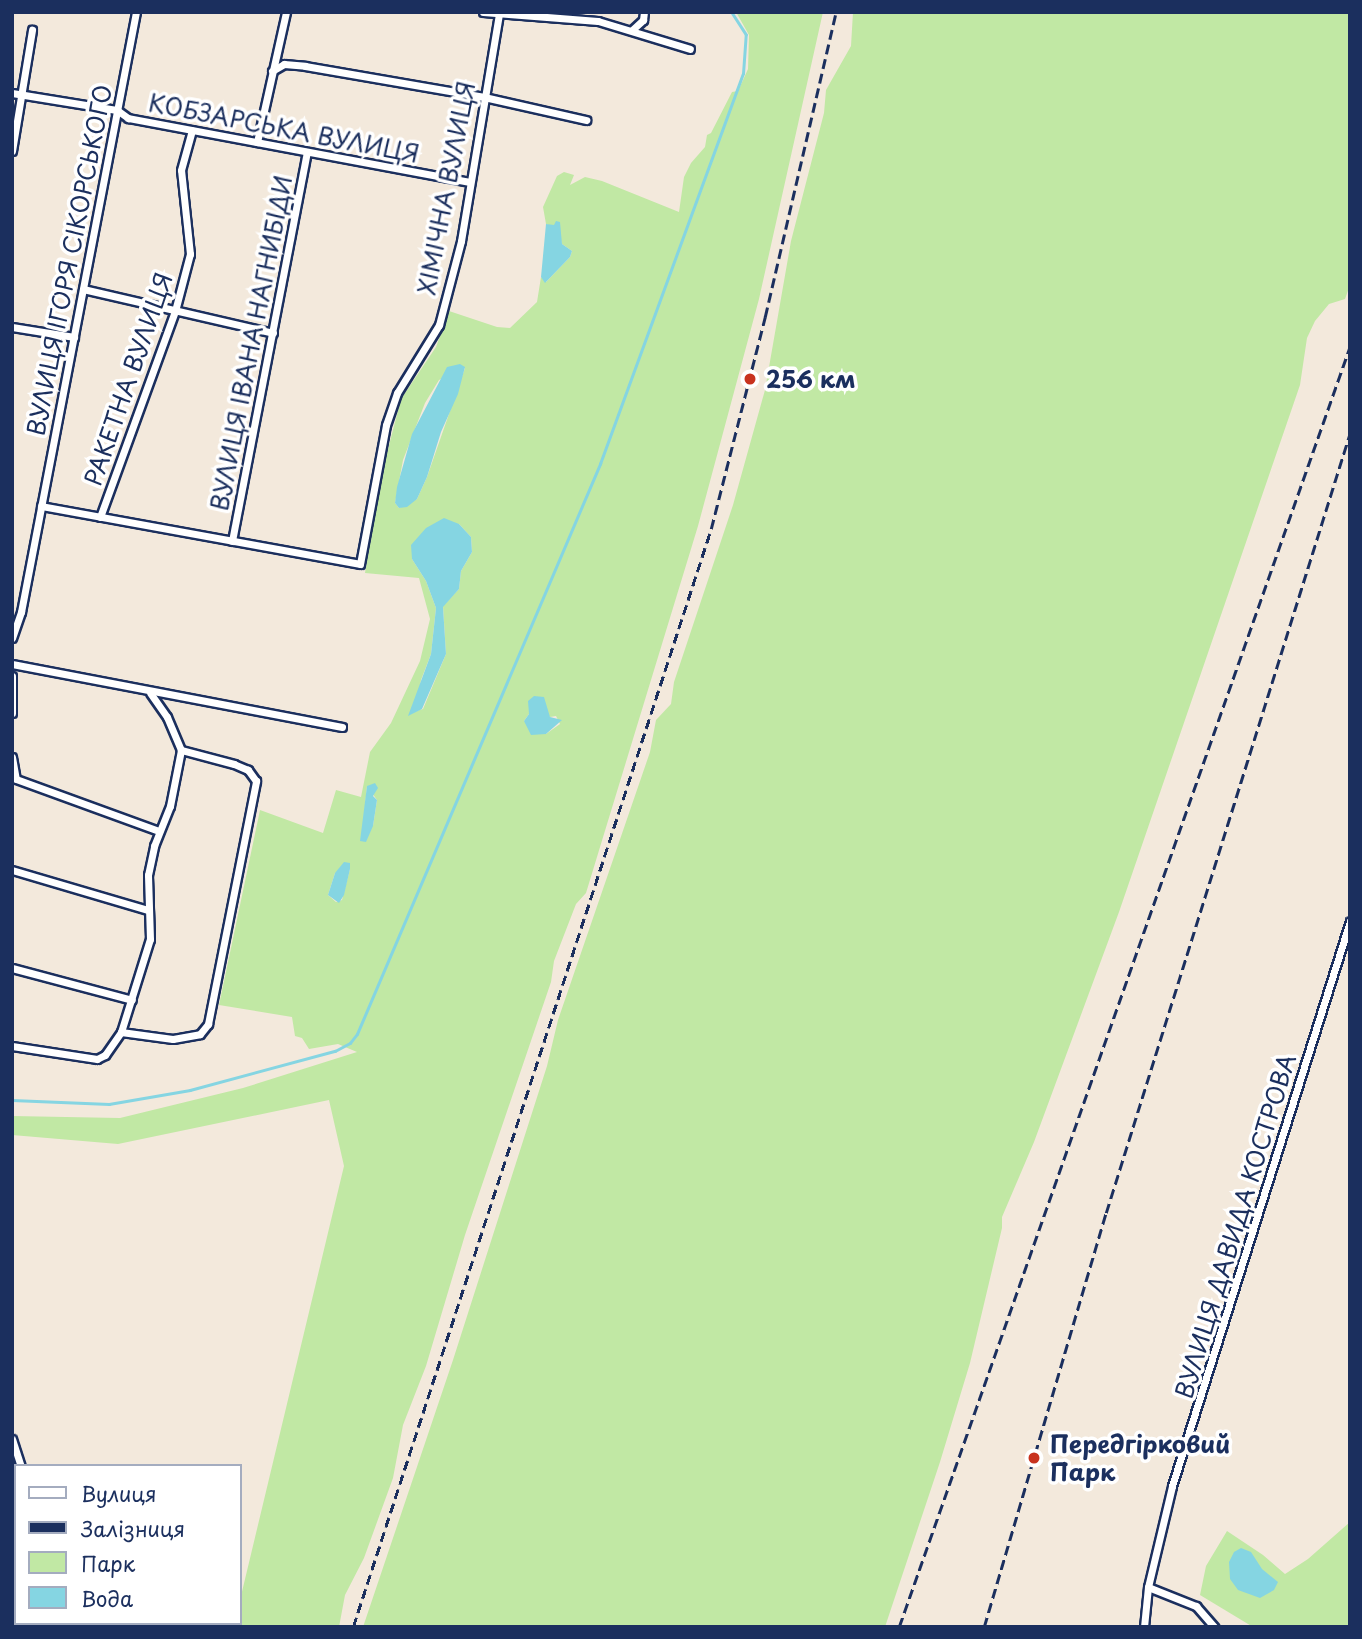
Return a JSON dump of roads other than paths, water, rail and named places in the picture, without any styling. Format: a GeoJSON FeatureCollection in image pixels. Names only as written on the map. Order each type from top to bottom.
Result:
{"type":"FeatureCollection","features":[{"type":"Feature","properties":{"kind":"street","name":"ВУЛИЦЯ ІГОРЯ СІКОРСЬКОГО"},"geometry":{"type":"LineString","coordinates":[[12,638],[21,612],[136,12]]}},
{"type":"Feature","properties":{"kind":"street"},"geometry":{"type":"LineString","coordinates":[[257,142],[286,12]]}},
{"type":"Feature","properties":{"kind":"street"},"geometry":{"type":"LineString","coordinates":[[483,12],[598,21],[690,49]]}},
{"type":"Feature","properties":{"kind":"street"},"geometry":{"type":"LineString","coordinates":[[632,30],[643,20],[644,12]]}},
{"type":"Feature","properties":{"kind":"street","name":"ХІМІЧНА ВУЛИЦЯ"},"geometry":{"type":"LineString","coordinates":[[232,541],[360,564],[386,425],[397,393],[439,325],[461,241],[499,14]]}},
{"type":"Feature","properties":{"kind":"street"},"geometry":{"type":"LineString","coordinates":[[12,150],[32,30]]}},
{"type":"Feature","properties":{"kind":"street"},"geometry":{"type":"LineString","coordinates":[[272,71],[284,64],[484,97],[586,120]]}},
{"type":"Feature","properties":{"kind":"street","name":"КОБЗАРСЬКА ВУЛИЦЯ"},"geometry":{"type":"LineString","coordinates":[[12,93],[117,110],[128,118],[469,182]]}},
{"type":"Feature","properties":{"kind":"street","name":"РАКЕТНА ВУЛИЦЯ"},"geometry":{"type":"LineString","coordinates":[[100,517],[175,311],[190,254],[181,170],[192,130]]}},
{"type":"Feature","properties":{"kind":"street","name":"ВУЛИЦЯ ІВАНА НАГНИБІДИ"},"geometry":{"type":"LineString","coordinates":[[232,541],[307,152]]}},
{"type":"Feature","properties":{"kind":"street"},"geometry":{"type":"LineString","coordinates":[[83,289],[272,333]]}},
{"type":"Feature","properties":{"kind":"street"},"geometry":{"type":"LineString","coordinates":[[12,327],[74,337]]}},
{"type":"Feature","properties":{"kind":"street"},"geometry":{"type":"LineString","coordinates":[[41,506],[232,541]]}},
{"type":"Feature","properties":{"kind":"street"},"geometry":{"type":"LineString","coordinates":[[12,664],[150,693],[342,727]]}},
{"type":"Feature","properties":{"kind":"street"},"geometry":{"type":"LineString","coordinates":[[12,676],[12,713]]}},
{"type":"Feature","properties":{"kind":"street"},"geometry":{"type":"LineString","coordinates":[[12,1046],[97,1059],[105,1055],[121,1032],[150,939],[148,875],[159,831],[170,806],[181,750],[167,718],[150,693]]}},
{"type":"Feature","properties":{"kind":"street"},"geometry":{"type":"LineString","coordinates":[[121,1032],[173,1039],[200,1034],[208,1024],[256,781],[248,770],[181,750]]}},
{"type":"Feature","properties":{"kind":"street"},"geometry":{"type":"LineString","coordinates":[[12,757],[16,779],[159,831]]}},
{"type":"Feature","properties":{"kind":"street"},"geometry":{"type":"LineString","coordinates":[[12,870],[148,910]]}},
{"type":"Feature","properties":{"kind":"street","name":"ВУЛИЦЯ ДАВИДА КОСТРОВА"},"geometry":{"type":"LineString","coordinates":[[1144,1627],[1148,1587],[1172,1486],[1350,920]]}},
{"type":"Feature","properties":{"kind":"street"},"geometry":{"type":"LineString","coordinates":[[12,968],[132,1000]]}},
{"type":"Feature","properties":{"kind":"street"},"geometry":{"type":"LineString","coordinates":[[12,1438],[20,1464]]}},
{"type":"Feature","properties":{"kind":"street"},"geometry":{"type":"LineString","coordinates":[[1148,1587],[1196,1605],[1214,1627]]}},
{"type":"Feature","properties":{"kind":"water"},"geometry":{"type":"Polygon","coordinates":[[[556,221],[560,222],[562,244],[572,251],[570,257],[545,283],[541,277],[546,224],[554,225],[556,221]]]}},
{"type":"Feature","properties":{"kind":"water"},"geometry":{"type":"Polygon","coordinates":[[[460,364],[465,367],[458,394],[441,432],[427,477],[417,499],[407,507],[399,508],[395,503],[397,487],[412,434],[447,367],[460,364]]]}},
{"type":"Feature","properties":{"kind":"water"},"geometry":{"type":"Polygon","coordinates":[[[444,518],[459,524],[471,537],[472,552],[461,571],[459,589],[443,607],[446,654],[422,709],[408,716],[431,654],[436,608],[426,581],[412,559],[411,545],[426,528],[444,518]]]}},
{"type":"Feature","properties":{"kind":"water"},"geometry":{"type":"Polygon","coordinates":[[[534,696],[544,697],[550,717],[562,720],[546,734],[531,735],[524,721],[529,714],[528,701],[534,696]]]}},
{"type":"Feature","properties":{"kind":"water"},"geometry":{"type":"Polygon","coordinates":[[[375,783],[378,788],[373,796],[377,800],[373,826],[366,842],[360,841],[367,786],[375,783]]]}},
{"type":"Feature","properties":{"kind":"water"},"geometry":{"type":"Polygon","coordinates":[[[344,862],[350,863],[350,869],[344,895],[339,903],[328,895],[335,873],[344,862]]]}},
{"type":"Feature","properties":{"kind":"water"},"geometry":{"type":"Polygon","coordinates":[[[1241,1548],[1251,1552],[1262,1569],[1278,1582],[1274,1590],[1260,1598],[1238,1590],[1230,1579],[1229,1562],[1234,1552],[1241,1548]]]}},
{"type":"Feature","properties":{"kind":"waterway"},"geometry":{"type":"LineString","coordinates":[[12,1100],[109,1104],[190,1090],[335,1051],[350,1043],[357,1034],[600,464],[743,74],[746,35],[731,12]]}},
{"type":"Feature","properties":{"kind":"railway"},"geometry":{"type":"LineString","coordinates":[[353,1627],[711,529],[765,317],[836,12]]}},
{"type":"Feature","properties":{"kind":"railway"},"geometry":{"type":"LineString","coordinates":[[899,1627],[1350,346]]}},
{"type":"Feature","properties":{"kind":"railway"},"geometry":{"type":"LineString","coordinates":[[984,1627],[1106,1213],[1350,433]]}},
{"type":"Feature","properties":{"kind":"railway"},"geometry":{"type":"LineString","coordinates":[[12,1613],[14,1619]]}},
{"type":"Feature","properties":{"kind":"place","name":"256 км"},"geometry":{"type":"Point","coordinates":[750,379]}},
{"type":"Feature","properties":{"kind":"place","name":"Передгірковий Парк"},"geometry":{"type":"Point","coordinates":[1034,1458]}}]}
